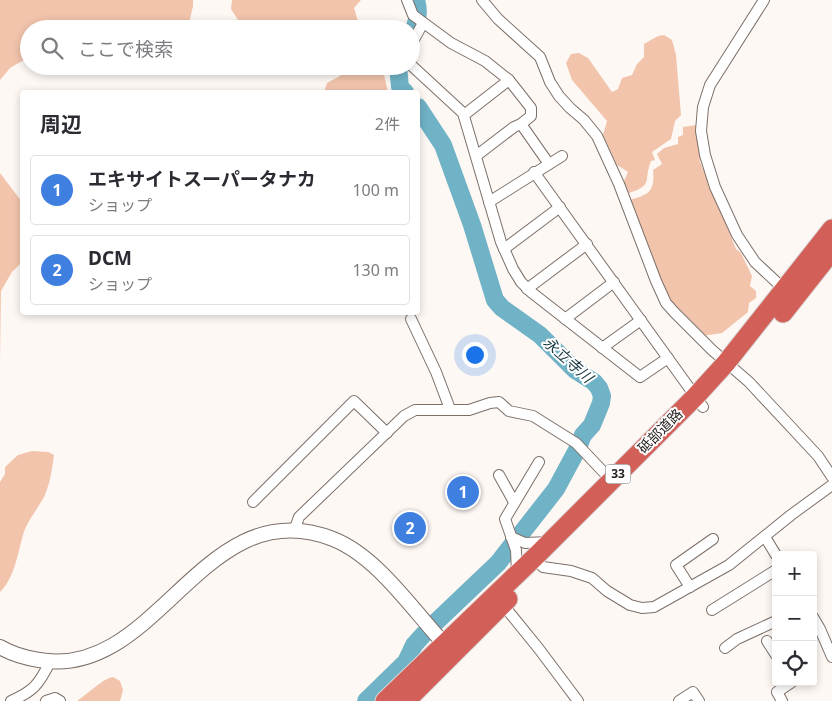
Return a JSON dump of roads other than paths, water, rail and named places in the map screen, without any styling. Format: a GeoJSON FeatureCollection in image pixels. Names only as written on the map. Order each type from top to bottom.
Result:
{"type":"FeatureCollection","features":[{"type":"Feature","properties":{"kind":"highway","name":"砥部道路"},"geometry":{"type":"LineString","coordinates":[[790,294],[832,229]]}},
{"type":"Feature","properties":{"kind":"highway","name":"砥部道路"},"geometry":{"type":"LineString","coordinates":[[498,599],[534,556],[699,402],[731,367],[790,294],[832,251]]}},
{"type":"Feature","properties":{"kind":"highway","name":"砥部道路"},"geometry":{"type":"LineString","coordinates":[[406,701],[449,649],[498,599],[534,556],[611,480],[699,402]]}},
{"type":"Feature","properties":{"kind":"highway","name":"砥部道路"},"geometry":{"type":"LineString","coordinates":[[385,701],[449,649]]}},
{"type":"Feature","properties":{"kind":"street"},"geometry":{"type":"LineString","coordinates":[[408,0],[419,20]]}},
{"type":"Feature","properties":{"kind":"street"},"geometry":{"type":"LineString","coordinates":[[482,0],[498,19],[540,56],[550,82],[560,96],[598,136],[666,303],[731,367],[749,382],[818,456],[832,477]]}},
{"type":"Feature","properties":{"kind":"street"},"geometry":{"type":"LineString","coordinates":[[764,0],[710,85],[703,107],[702,131],[705,155],[715,187],[737,235],[755,262],[790,294]]}},
{"type":"Feature","properties":{"kind":"street"},"geometry":{"type":"LineString","coordinates":[[420,21],[451,43],[485,61],[508,80],[532,108],[531,116],[521,124],[514,126],[476,156]]}},
{"type":"Feature","properties":{"kind":"street"},"geometry":{"type":"LineString","coordinates":[[420,74],[463,113],[504,249],[513,269],[527,289],[640,377],[668,358]]}},
{"type":"Feature","properties":{"kind":"street"},"geometry":{"type":"LineString","coordinates":[[464,116],[508,80]]}},
{"type":"Feature","properties":{"kind":"street"},"geometry":{"type":"LineString","coordinates":[[521,124],[549,164]]}},
{"type":"Feature","properties":{"kind":"street"},"geometry":{"type":"LineString","coordinates":[[489,202],[562,156]]}},
{"type":"Feature","properties":{"kind":"street"},"geometry":{"type":"LineString","coordinates":[[534,172],[699,402]]}},
{"type":"Feature","properties":{"kind":"street"},"geometry":{"type":"LineString","coordinates":[[504,249],[560,207]]}},
{"type":"Feature","properties":{"kind":"street"},"geometry":{"type":"LineString","coordinates":[[527,289],[587,244]]}},
{"type":"Feature","properties":{"kind":"street"},"geometry":{"type":"LineString","coordinates":[[565,319],[614,282]]}},
{"type":"Feature","properties":{"kind":"street"},"geometry":{"type":"LineString","coordinates":[[411,319],[436,372],[450,409]]}},
{"type":"Feature","properties":{"kind":"street"},"geometry":{"type":"LineString","coordinates":[[602,348],[641,320]]}},
{"type":"Feature","properties":{"kind":"street"},"geometry":{"type":"LineString","coordinates":[[253,502],[354,401],[387,433]]}},
{"type":"Feature","properties":{"kind":"street"},"geometry":{"type":"LineString","coordinates":[[294,531],[299,517],[404,416],[415,410],[469,410],[499,402],[509,410],[533,416],[580,446],[611,480]]}},
{"type":"Feature","properties":{"kind":"street"},"geometry":{"type":"LineString","coordinates":[[517,574],[516,550],[505,519],[539,462]]}},
{"type":"Feature","properties":{"kind":"street"},"geometry":{"type":"LineString","coordinates":[[499,475],[514,502]]}},
{"type":"Feature","properties":{"kind":"street"},"geometry":{"type":"LineString","coordinates":[[511,537],[534,556],[592,578],[630,605],[642,608],[654,607],[729,565],[832,485]]}},
{"type":"Feature","properties":{"kind":"street"},"geometry":{"type":"LineString","coordinates":[[0,647],[25,658],[50,662],[79,660],[105,651],[128,636],[224,552],[250,539],[280,531],[294,531],[308,532],[334,539],[356,552],[381,572],[449,649]]}},
{"type":"Feature","properties":{"kind":"street"},"geometry":{"type":"LineString","coordinates":[[765,537],[774,551]]}},
{"type":"Feature","properties":{"kind":"street"},"geometry":{"type":"LineString","coordinates":[[690,587],[676,565],[713,539]]}},
{"type":"Feature","properties":{"kind":"street"},"geometry":{"type":"LineString","coordinates":[[712,610],[772,572]]}},
{"type":"Feature","properties":{"kind":"street"},"geometry":{"type":"LineString","coordinates":[[498,599],[578,701]]}},
{"type":"Feature","properties":{"kind":"street"},"geometry":{"type":"LineString","coordinates":[[725,648],[737,639],[772,623]]}},
{"type":"Feature","properties":{"kind":"street"},"geometry":{"type":"LineString","coordinates":[[817,624],[832,657]]}},
{"type":"Feature","properties":{"kind":"street"},"geometry":{"type":"LineString","coordinates":[[11,701],[24,695],[40,682],[50,662]]}},
{"type":"Feature","properties":{"kind":"street"},"geometry":{"type":"LineString","coordinates":[[782,701],[777,692],[786,686]]}},
{"type":"Feature","properties":{"kind":"street"},"geometry":{"type":"LineString","coordinates":[[679,701],[693,692],[699,701]]}},
{"type":"Feature","properties":{"kind":"street"},"geometry":{"type":"LineString","coordinates":[[46,701],[55,698],[60,701]]}},
{"type":"Feature","properties":{"kind":"waterway","name":"永立寺川"},"geometry":{"type":"LineString","coordinates":[[416,0],[418,9],[417,20]]}},
{"type":"Feature","properties":{"kind":"waterway","name":"永立寺川"},"geometry":{"type":"LineString","coordinates":[[399,75],[400,87],[403,90]]}},
{"type":"Feature","properties":{"kind":"waterway","name":"永立寺川"},"geometry":{"type":"LineString","coordinates":[[420,110],[443,145],[472,225],[495,300],[502,308],[540,335],[575,370],[594,382],[602,396],[592,425],[583,435],[556,489],[498,563],[436,622]]}},
{"type":"Feature","properties":{"kind":"waterway","name":"永立寺川"},"geometry":{"type":"LineString","coordinates":[[366,701],[406,662],[414,645],[424,634]]}},
{"type":"Feature","properties":{"kind":"place","name":"エキサイトスーパータナカ"},"geometry":{"type":"Point","coordinates":[463,492]}},
{"type":"Feature","properties":{"kind":"place","name":"DCM"},"geometry":{"type":"Point","coordinates":[410,528]}}]}
